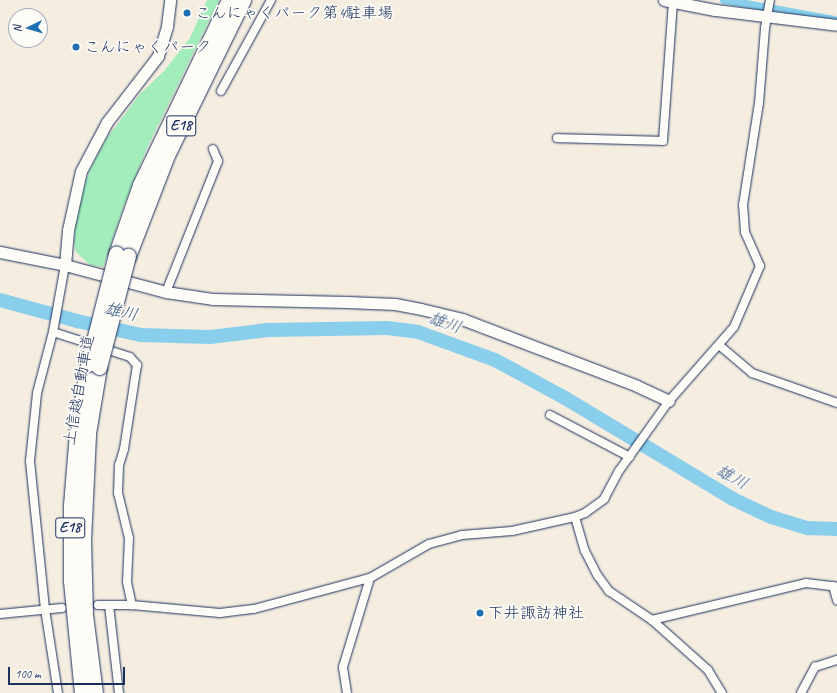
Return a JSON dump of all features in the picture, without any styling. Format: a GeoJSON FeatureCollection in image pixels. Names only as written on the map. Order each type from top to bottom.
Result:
{"type":"FeatureCollection","features":[{"type":"Feature","properties":{"kind":"highway","name":"上信越自動車道"},"geometry":{"type":"LineString","coordinates":[[82,693],[71,581],[71,505],[77,432],[140,185],[229,0]]}},
{"type":"Feature","properties":{"kind":"highway","name":"上信越自動車道"},"geometry":{"type":"LineString","coordinates":[[122,255],[164,161],[243,0]]}},
{"type":"Feature","properties":{"kind":"highway","name":"上信越自動車道"},"geometry":{"type":"LineString","coordinates":[[94,365],[88,433],[82,541],[85,615],[95,693]]}},
{"type":"Feature","properties":{"kind":"street"},"geometry":{"type":"LineString","coordinates":[[58,693],[45,609],[30,460],[37,393],[54,329],[64,270],[68,230],[81,171],[107,122],[158,56],[167,26],[170,0]]}},
{"type":"Feature","properties":{"kind":"street"},"geometry":{"type":"LineString","coordinates":[[221,91],[271,0]]}},
{"type":"Feature","properties":{"kind":"street"},"geometry":{"type":"LineString","coordinates":[[98,605],[132,605],[220,613],[254,609],[370,578],[430,544],[448,538],[512,531],[575,517],[585,513],[604,499],[631,456],[669,401],[734,327],[760,266],[745,232],[743,205],[759,103],[765,28],[769,17],[770,0]]}},
{"type":"Feature","properties":{"kind":"street"},"geometry":{"type":"LineString","coordinates":[[557,138],[663,141],[669,1],[769,17],[837,25]]}},
{"type":"Feature","properties":{"kind":"street"},"geometry":{"type":"LineString","coordinates":[[166,292],[218,161],[213,148]]}},
{"type":"Feature","properties":{"kind":"street"},"geometry":{"type":"LineString","coordinates":[[0,252],[64,270],[166,292],[213,300],[368,303],[421,309],[462,319],[637,386],[669,401]]}},
{"type":"Feature","properties":{"kind":"street"},"geometry":{"type":"LineString","coordinates":[[54,329],[130,357],[137,365],[124,449],[119,465],[118,493],[129,538],[126,582],[132,605]]}},
{"type":"Feature","properties":{"kind":"street"},"geometry":{"type":"LineString","coordinates":[[719,345],[752,373],[837,403]]}},
{"type":"Feature","properties":{"kind":"street"},"geometry":{"type":"LineString","coordinates":[[550,415],[631,456]]}},
{"type":"Feature","properties":{"kind":"street"},"geometry":{"type":"LineString","coordinates":[[575,517],[585,551],[598,576],[609,591],[652,620],[708,670],[712,680],[722,693]]}},
{"type":"Feature","properties":{"kind":"street"},"geometry":{"type":"LineString","coordinates":[[347,693],[343,666],[370,578]]}},
{"type":"Feature","properties":{"kind":"street"},"geometry":{"type":"LineString","coordinates":[[652,620],[806,583],[835,586],[837,600]]}},
{"type":"Feature","properties":{"kind":"street"},"geometry":{"type":"LineString","coordinates":[[109,605],[119,693]]}},
{"type":"Feature","properties":{"kind":"street"},"geometry":{"type":"LineString","coordinates":[[0,614],[62,608]]}},
{"type":"Feature","properties":{"kind":"street"},"geometry":{"type":"LineString","coordinates":[[800,693],[815,668],[837,660]]}},
{"type":"Feature","properties":{"kind":"street"},"geometry":{"type":"LineString","coordinates":[[712,680],[713,693]]}},
{"type":"Feature","properties":{"kind":"green space"},"geometry":{"type":"Polygon","coordinates":[[[207,0],[219,0],[147,148],[124,205],[103,267],[90,265],[76,252],[74,241],[78,202],[91,167],[107,138],[140,94],[164,71],[190,38],[207,0]]]}},
{"type":"Feature","properties":{"kind":"waterway"},"geometry":{"type":"LineString","coordinates":[[724,0],[834,20]]}},
{"type":"Feature","properties":{"kind":"waterway","name":"雄川"},"geometry":{"type":"LineString","coordinates":[[0,300],[77,321],[141,335],[210,337],[268,330],[387,328],[418,332],[495,360],[565,398],[733,499],[771,517],[808,528],[837,529]]}},
{"type":"Feature","properties":{"kind":"place","name":"こんにゃくパーク第4駐車場"},"geometry":{"type":"Point","coordinates":[187,13]}},
{"type":"Feature","properties":{"kind":"place","name":"こんにゃくパーク"},"geometry":{"type":"Point","coordinates":[76,47]}},
{"type":"Feature","properties":{"kind":"place","name":"下井諏訪神社"},"geometry":{"type":"Point","coordinates":[480,613]}}]}
